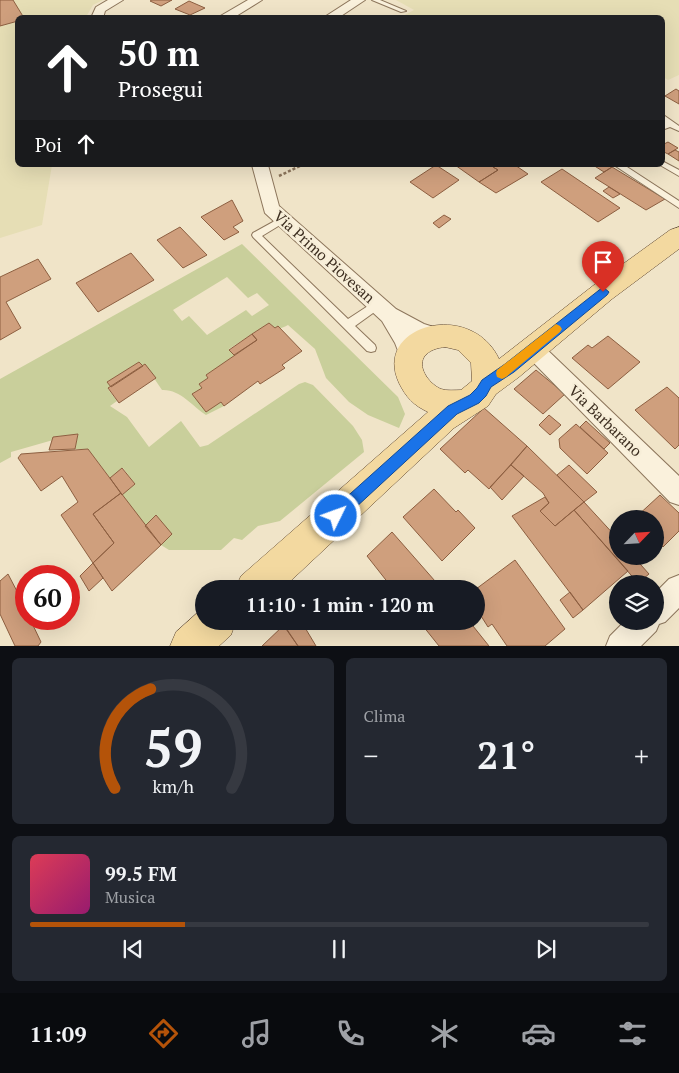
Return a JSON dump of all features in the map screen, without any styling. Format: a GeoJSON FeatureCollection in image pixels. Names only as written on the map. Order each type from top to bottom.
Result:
{"type":"FeatureCollection","features":[{"type":"Feature","properties":{"kind":"main road"},"geometry":{"type":"LineString","coordinates":[[264,580],[444,418],[603,292],[679,236]]}},
{"type":"Feature","properties":{"kind":"main road"},"geometry":{"type":"LineString","coordinates":[[409,451],[418,402],[417,389],[408,372],[409,355],[420,342],[436,336],[455,336],[494,350],[511,351],[532,348]]}},
{"type":"Feature","properties":{"kind":"main road"},"geometry":{"type":"LineString","coordinates":[[417,389],[434,401],[444,404],[476,394],[488,375],[484,359],[479,351],[464,340]]}},
{"type":"Feature","properties":{"kind":"main road"},"geometry":{"type":"LineString","coordinates":[[190,646],[207,630]]}},
{"type":"Feature","properties":{"kind":"street"},"geometry":{"type":"LineString","coordinates":[[98,15],[100,8],[117,0]]}},
{"type":"Feature","properties":{"kind":"street"},"geometry":{"type":"LineString","coordinates":[[228,15],[256,0]]}},
{"type":"Feature","properties":{"kind":"street"},"geometry":{"type":"LineString","coordinates":[[334,15],[359,0]]}},
{"type":"Feature","properties":{"kind":"street","name":"Via Primo Piovesan"},"geometry":{"type":"LineString","coordinates":[[260,167],[271,210],[383,310]]}},
{"type":"Feature","properties":{"kind":"street"},"geometry":{"type":"LineString","coordinates":[[383,310],[407,326],[436,336]]}},
{"type":"Feature","properties":{"kind":"street"},"geometry":{"type":"LineString","coordinates":[[383,310],[405,341],[409,355]]}},
{"type":"Feature","properties":{"kind":"street","name":"Via Barbarano"},"geometry":{"type":"LineString","coordinates":[[532,348],[679,493]]}},
{"type":"Feature","properties":{"kind":"street"},"geometry":{"type":"LineString","coordinates":[[664,603],[679,589]]}},
{"type":"Feature","properties":{"kind":"street"},"geometry":{"type":"LineString","coordinates":[[620,646],[637,630]]}},
{"type":"Feature","properties":{"kind":"lane"},"geometry":{"type":"LineString","coordinates":[[375,0],[403,12]]}},
{"type":"Feature","properties":{"kind":"lane"},"geometry":{"type":"LineString","coordinates":[[665,119],[679,129]]}},
{"type":"Feature","properties":{"kind":"lane"},"geometry":{"type":"LineString","coordinates":[[665,126],[670,124]]}},
{"type":"Feature","properties":{"kind":"lane"},"geometry":{"type":"LineString","coordinates":[[665,165],[679,174]]}},
{"type":"Feature","properties":{"kind":"lane"},"geometry":{"type":"LineString","coordinates":[[621,167],[679,205]]}},
{"type":"Feature","properties":{"kind":"lane"},"geometry":{"type":"LineString","coordinates":[[282,220],[256,235],[371,348]]}},
{"type":"Feature","properties":{"kind":"lane"},"geometry":{"type":"LineString","coordinates":[[348,325],[383,310]]}},
{"type":"Feature","properties":{"kind":"path"},"geometry":{"type":"LineString","coordinates":[[278,184],[276,177],[298,167]]}},
{"type":"Feature","properties":{"kind":"shaded area"},"geometry":{"type":"Polygon","coordinates":[[[0,0],[103,0],[93,5],[87,15],[15,15],[15,167],[52,167],[42,225],[0,238],[0,0]]]}},
{"type":"Feature","properties":{"kind":"shaded area"},"geometry":{"type":"Polygon","coordinates":[[[396,0],[679,0],[679,75],[668,80],[665,78],[665,15],[405,15],[414,10],[396,0]]]}},
{"type":"Feature","properties":{"kind":"green space"},"geometry":{"type":"Polygon","coordinates":[[[242,244],[398,397],[405,414],[399,428],[368,415],[349,402],[326,378],[315,349],[288,325],[278,328],[269,323],[229,349],[235,356],[206,375],[208,378],[199,384],[202,388],[193,394],[221,402],[224,406],[206,415],[180,395],[168,390],[162,390],[145,365],[143,366],[139,362],[107,382],[111,387],[108,389],[117,401],[110,406],[127,417],[149,447],[181,421],[200,447],[208,445],[299,384],[305,382],[313,385],[353,426],[362,440],[364,452],[280,521],[258,526],[242,540],[234,538],[221,550],[169,550],[161,545],[171,534],[156,515],[145,526],[122,495],[135,484],[123,468],[110,478],[88,449],[75,449],[78,434],[53,437],[53,440],[11,452],[11,457],[0,463],[0,379],[242,244]],[[227,277],[173,310],[182,321],[189,316],[207,335],[246,310],[252,316],[269,305],[257,293],[248,298],[227,277]]]}},
{"type":"Feature","properties":{"kind":"building"},"geometry":{"type":"Polygon","coordinates":[[[0,0],[13,0],[22,15],[15,15],[15,22],[0,26],[0,0]]]}},
{"type":"Feature","properties":{"kind":"building"},"geometry":{"type":"Polygon","coordinates":[[[172,0],[161,6],[150,1],[172,0]]]}},
{"type":"Feature","properties":{"kind":"building"},"geometry":{"type":"Polygon","coordinates":[[[189,1],[205,8],[190,15],[175,9],[189,1]]]}},
{"type":"Feature","properties":{"kind":"building"},"geometry":{"type":"Polygon","coordinates":[[[676,89],[679,91],[679,104],[665,96],[676,89]]]}},
{"type":"Feature","properties":{"kind":"building"},"geometry":{"type":"Polygon","coordinates":[[[668,142],[678,148],[668,154],[665,152],[665,144],[668,142]]]}},
{"type":"Feature","properties":{"kind":"building"},"geometry":{"type":"Polygon","coordinates":[[[675,150],[679,152],[679,161],[668,154],[675,150]]]}},
{"type":"Feature","properties":{"kind":"building"},"geometry":{"type":"Polygon","coordinates":[[[433,167],[439,167],[459,180],[433,198],[410,182],[433,167]]]}},
{"type":"Feature","properties":{"kind":"building"},"geometry":{"type":"Polygon","coordinates":[[[458,167],[493,167],[498,170],[479,182],[458,167]]]}},
{"type":"Feature","properties":{"kind":"building"},"geometry":{"type":"Polygon","coordinates":[[[493,167],[518,167],[528,174],[496,193],[479,182],[498,170],[493,167]]]}},
{"type":"Feature","properties":{"kind":"building"},"geometry":{"type":"Polygon","coordinates":[[[596,167],[612,167],[604,172],[596,167]]]}},
{"type":"Feature","properties":{"kind":"building"},"geometry":{"type":"Polygon","coordinates":[[[612,167],[665,199],[646,210],[595,178],[612,167]]]}},
{"type":"Feature","properties":{"kind":"building"},"geometry":{"type":"Polygon","coordinates":[[[562,169],[620,208],[598,222],[541,182],[562,169]]]}},
{"type":"Feature","properties":{"kind":"building"},"geometry":{"type":"Polygon","coordinates":[[[609,187],[620,194],[613,198],[603,191],[609,187]]]}},
{"type":"Feature","properties":{"kind":"building"},"geometry":{"type":"Polygon","coordinates":[[[232,200],[243,221],[233,227],[239,232],[224,240],[201,217],[232,200]]]}},
{"type":"Feature","properties":{"kind":"building"},"geometry":{"type":"Polygon","coordinates":[[[444,215],[451,219],[439,228],[433,223],[444,215]]]}},
{"type":"Feature","properties":{"kind":"building"},"geometry":{"type":"Polygon","coordinates":[[[180,227],[207,255],[183,268],[157,240],[180,227]]]}},
{"type":"Feature","properties":{"kind":"building"},"geometry":{"type":"Polygon","coordinates":[[[131,253],[154,280],[98,312],[76,283],[131,253]]]}},
{"type":"Feature","properties":{"kind":"building"},"geometry":{"type":"Polygon","coordinates":[[[38,259],[51,279],[6,302],[21,328],[0,340],[0,277],[38,259]]]}},
{"type":"Feature","properties":{"kind":"building"},"geometry":{"type":"Polygon","coordinates":[[[269,323],[275,328],[278,326],[302,351],[282,365],[285,368],[260,384],[258,381],[224,406],[221,402],[206,412],[192,394],[202,388],[199,384],[208,378],[206,375],[257,340],[252,334],[269,323]]]}},
{"type":"Feature","properties":{"kind":"building"},"geometry":{"type":"Polygon","coordinates":[[[252,334],[257,340],[234,355],[229,350],[252,334]]]}},
{"type":"Feature","properties":{"kind":"building"},"geometry":{"type":"Polygon","coordinates":[[[608,336],[640,362],[608,389],[572,358],[588,345],[592,348],[608,336]]]}},
{"type":"Feature","properties":{"kind":"building"},"geometry":{"type":"Polygon","coordinates":[[[139,362],[143,366],[111,387],[107,382],[139,362]]]}},
{"type":"Feature","properties":{"kind":"building"},"geometry":{"type":"Polygon","coordinates":[[[145,364],[156,378],[119,403],[108,388],[145,364]]]}},
{"type":"Feature","properties":{"kind":"building"},"geometry":{"type":"Polygon","coordinates":[[[536,370],[565,394],[543,414],[514,389],[536,370]]]}},
{"type":"Feature","properties":{"kind":"building"},"geometry":{"type":"Polygon","coordinates":[[[667,387],[679,398],[679,445],[675,449],[635,410],[667,387]]]}},
{"type":"Feature","properties":{"kind":"building"},"geometry":{"type":"Polygon","coordinates":[[[484,408],[527,446],[489,489],[468,470],[465,473],[440,449],[484,408]]]}},
{"type":"Feature","properties":{"kind":"building"},"geometry":{"type":"Polygon","coordinates":[[[549,415],[561,425],[550,435],[539,425],[549,415]]]}},
{"type":"Feature","properties":{"kind":"building"},"geometry":{"type":"Polygon","coordinates":[[[586,421],[610,443],[604,449],[580,427],[586,421]]]}},
{"type":"Feature","properties":{"kind":"building"},"geometry":{"type":"Polygon","coordinates":[[[576,424],[608,453],[587,474],[560,448],[559,439],[576,424]]]}},
{"type":"Feature","properties":{"kind":"building"},"geometry":{"type":"Polygon","coordinates":[[[78,434],[75,449],[49,450],[53,437],[78,434]]]}},
{"type":"Feature","properties":{"kind":"building"},"geometry":{"type":"Polygon","coordinates":[[[527,446],[584,502],[555,526],[540,511],[549,503],[543,493],[511,465],[527,446]]]}},
{"type":"Feature","properties":{"kind":"building"},"geometry":{"type":"Polygon","coordinates":[[[88,449],[121,493],[93,514],[114,543],[93,563],[61,515],[78,502],[62,476],[41,491],[18,458],[21,454],[88,449]]]}},
{"type":"Feature","properties":{"kind":"building"},"geometry":{"type":"Polygon","coordinates":[[[511,465],[524,476],[502,500],[490,487],[511,465]]]}},
{"type":"Feature","properties":{"kind":"building"},"geometry":{"type":"Polygon","coordinates":[[[569,465],[597,492],[584,502],[557,475],[569,465]]]}},
{"type":"Feature","properties":{"kind":"building"},"geometry":{"type":"Polygon","coordinates":[[[122,468],[135,484],[122,495],[110,478],[122,468]]]}},
{"type":"Feature","properties":{"kind":"building"},"geometry":{"type":"Polygon","coordinates":[[[434,489],[456,512],[458,510],[475,528],[442,561],[403,517],[434,489]]]}},
{"type":"Feature","properties":{"kind":"building"},"geometry":{"type":"Polygon","coordinates":[[[121,493],[161,545],[112,591],[93,563],[114,543],[93,514],[121,493]]]}},
{"type":"Feature","properties":{"kind":"building"},"geometry":{"type":"Polygon","coordinates":[[[660,495],[679,513],[679,531],[664,546],[664,510],[644,510],[660,495]]]}},
{"type":"Feature","properties":{"kind":"building"},"geometry":{"type":"Polygon","coordinates":[[[545,497],[549,503],[540,511],[555,526],[574,510],[609,550],[609,565],[623,565],[628,571],[623,575],[609,575],[609,587],[583,610],[512,516],[545,497]]]}},
{"type":"Feature","properties":{"kind":"building"},"geometry":{"type":"Polygon","coordinates":[[[584,502],[609,529],[609,550],[574,510],[584,502]]]}},
{"type":"Feature","properties":{"kind":"building"},"geometry":{"type":"Polygon","coordinates":[[[156,515],[172,534],[161,545],[145,526],[156,515]]]}},
{"type":"Feature","properties":{"kind":"building"},"geometry":{"type":"Polygon","coordinates":[[[392,532],[434,580],[386,580],[367,556],[392,532]]]}},
{"type":"Feature","properties":{"kind":"building"},"geometry":{"type":"Polygon","coordinates":[[[515,560],[565,629],[545,646],[507,646],[492,624],[488,627],[485,622],[485,582],[515,560]]]}},
{"type":"Feature","properties":{"kind":"building"},"geometry":{"type":"Polygon","coordinates":[[[93,563],[103,578],[89,591],[80,576],[93,563]]]}},
{"type":"Feature","properties":{"kind":"building"},"geometry":{"type":"Polygon","coordinates":[[[622,565],[641,565],[649,574],[648,575],[631,575],[622,565]]]}},
{"type":"Feature","properties":{"kind":"building"},"geometry":{"type":"Polygon","coordinates":[[[8,574],[15,587],[15,630],[35,630],[41,642],[38,646],[15,646],[0,614],[0,581],[8,574]]]}},
{"type":"Feature","properties":{"kind":"building"},"geometry":{"type":"Polygon","coordinates":[[[570,592],[583,610],[573,618],[560,600],[570,592]]]}},
{"type":"Feature","properties":{"kind":"building"},"geometry":{"type":"Polygon","coordinates":[[[279,630],[287,630],[298,646],[262,646],[279,630]]]}},
{"type":"Feature","properties":{"kind":"building"},"geometry":{"type":"Polygon","coordinates":[[[287,630],[306,630],[316,646],[298,646],[287,630]]]}},
{"type":"Feature","properties":{"kind":"building"},"geometry":{"type":"Polygon","coordinates":[[[426,630],[476,630],[489,646],[439,646],[426,630]]]}},
{"type":"Feature","properties":{"kind":"slow traffic"},"geometry":{"type":"LineString","coordinates":[[502,373],[556,329]]}},
{"type":"Feature","properties":{"kind":"route"},"geometry":{"type":"LineString","coordinates":[[336,516],[453,410],[474,399],[487,384],[603,292]]}}]}
